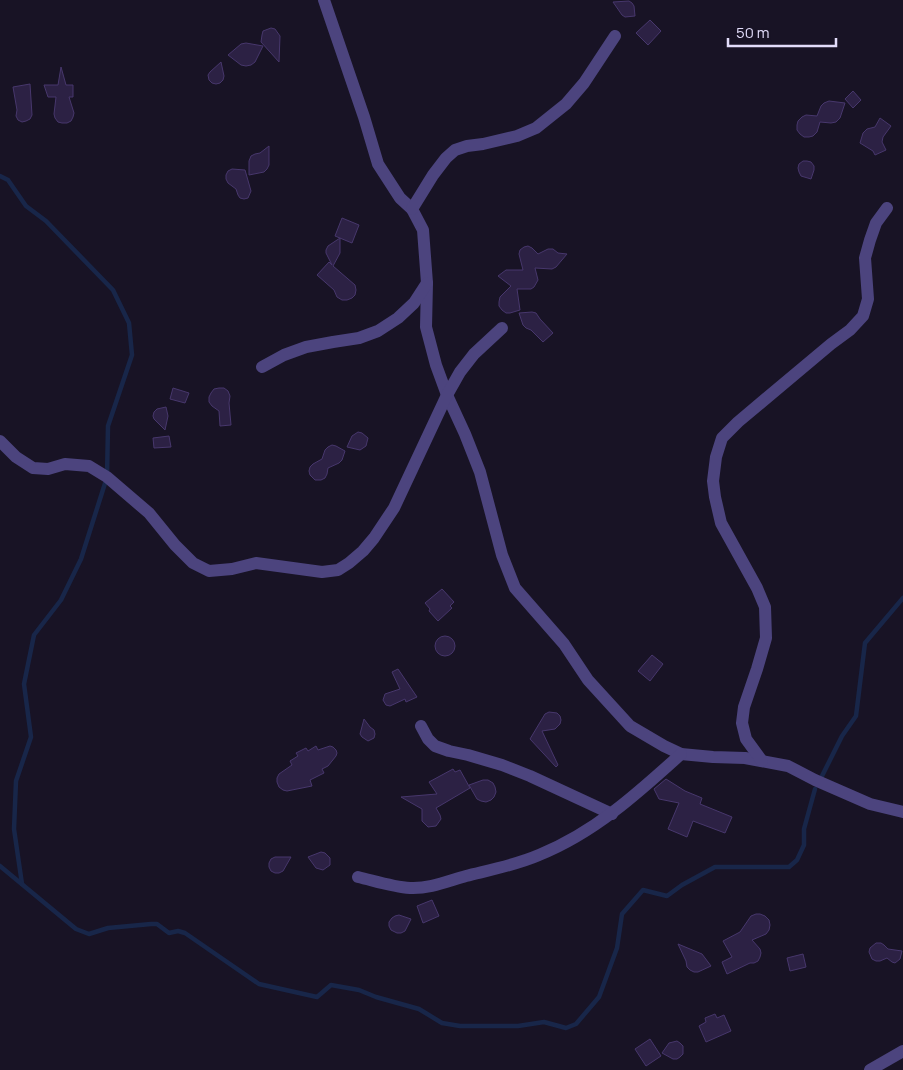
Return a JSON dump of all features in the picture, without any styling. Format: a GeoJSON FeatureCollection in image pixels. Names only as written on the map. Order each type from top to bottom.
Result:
{"type":"FeatureCollection","features":[{"type":"Feature","properties":{"kind":"street"},"geometry":{"type":"LineString","coordinates":[[324,0],[378,164],[400,198],[412,209],[423,230],[426,327],[436,366],[480,472],[502,555],[515,588],[564,644],[588,680],[630,726],[664,746],[681,754],[745,758],[788,766],[870,804],[903,812]]}},
{"type":"Feature","properties":{"kind":"street"},"geometry":{"type":"LineString","coordinates":[[412,209],[433,175],[455,150],[517,136],[536,128],[566,104],[584,83],[615,36]]}},
{"type":"Feature","properties":{"kind":"street"},"geometry":{"type":"LineString","coordinates":[[762,761],[746,739],[742,723],[744,707],[766,638],[764,607],[757,588],[721,523],[713,481],[716,457],[722,438],[738,422],[850,330],[863,316],[868,299],[865,258],[876,223],[887,208]]}},
{"type":"Feature","properties":{"kind":"street"},"geometry":{"type":"LineString","coordinates":[[262,367],[284,355],[306,347],[360,338],[378,331],[398,318],[414,303],[426,283]]}},
{"type":"Feature","properties":{"kind":"street"},"geometry":{"type":"LineString","coordinates":[[0,441],[16,457],[33,468],[48,469],[66,464],[89,466],[107,477],[149,513],[175,545],[193,563],[209,571],[232,569],[256,563],[322,572],[338,570],[363,551],[374,538],[394,508],[447,395],[460,372],[474,354],[502,328]]}},
{"type":"Feature","properties":{"kind":"street"},"geometry":{"type":"LineString","coordinates":[[421,726],[428,739],[435,746],[502,765],[612,814]]}},
{"type":"Feature","properties":{"kind":"street"},"geometry":{"type":"LineString","coordinates":[[358,877],[388,885],[411,888],[432,886],[539,855],[580,835],[612,814],[681,754]]}},
{"type":"Feature","properties":{"kind":"street"},"geometry":{"type":"LineString","coordinates":[[872,1070],[903,1051]]}},
{"type":"Feature","properties":{"kind":"building"},"geometry":{"type":"Polygon","coordinates":[[[629,1],[634,6],[635,16],[625,17],[613,2],[629,1]]]}},
{"type":"Feature","properties":{"kind":"building"},"geometry":{"type":"Polygon","coordinates":[[[650,20],[661,31],[648,45],[636,33],[650,20]]]}},
{"type":"Feature","properties":{"kind":"building"},"geometry":{"type":"Polygon","coordinates":[[[271,28],[275,29],[280,36],[279,62],[261,42],[263,31],[271,28]]]}},
{"type":"Feature","properties":{"kind":"building"},"geometry":{"type":"Polygon","coordinates":[[[241,44],[263,46],[255,62],[246,66],[241,65],[228,55],[241,44]]]}},
{"type":"Feature","properties":{"kind":"building"},"geometry":{"type":"Polygon","coordinates":[[[221,62],[223,80],[220,83],[212,83],[208,75],[221,62]]]}},
{"type":"Feature","properties":{"kind":"building"},"geometry":{"type":"Polygon","coordinates":[[[61,67],[66,85],[73,85],[73,97],[69,97],[74,113],[71,121],[67,123],[58,122],[55,118],[56,97],[48,97],[44,85],[58,85],[61,67]]]}},
{"type":"Feature","properties":{"kind":"building"},"geometry":{"type":"Polygon","coordinates":[[[30,84],[32,115],[30,119],[22,122],[16,116],[17,110],[13,87],[30,84]]]}},
{"type":"Feature","properties":{"kind":"building"},"geometry":{"type":"Polygon","coordinates":[[[853,91],[861,100],[853,108],[845,99],[853,91]]]}},
{"type":"Feature","properties":{"kind":"building"},"geometry":{"type":"Polygon","coordinates":[[[829,101],[845,103],[840,118],[836,122],[831,123],[820,122],[817,132],[813,136],[804,137],[800,134],[797,130],[798,121],[806,115],[817,116],[821,106],[829,101]]]}},
{"type":"Feature","properties":{"kind":"building"},"geometry":{"type":"Polygon","coordinates":[[[880,118],[891,126],[883,137],[882,142],[886,150],[875,155],[873,151],[860,143],[863,133],[867,129],[875,127],[880,118]]]}},
{"type":"Feature","properties":{"kind":"building"},"geometry":{"type":"Polygon","coordinates":[[[269,146],[269,165],[267,169],[264,172],[249,175],[251,156],[260,153],[269,146]]]}},
{"type":"Feature","properties":{"kind":"building"},"geometry":{"type":"Polygon","coordinates":[[[803,161],[811,162],[814,166],[811,179],[801,176],[799,172],[799,164],[803,161]]]}},
{"type":"Feature","properties":{"kind":"building"},"geometry":{"type":"Polygon","coordinates":[[[232,169],[245,170],[251,191],[248,198],[240,198],[236,189],[228,183],[226,175],[232,169]]]}},
{"type":"Feature","properties":{"kind":"building"},"geometry":{"type":"Polygon","coordinates":[[[342,218],[359,225],[352,243],[335,236],[342,218]]]}},
{"type":"Feature","properties":{"kind":"building"},"geometry":{"type":"Polygon","coordinates":[[[340,238],[340,253],[333,266],[355,285],[355,295],[347,300],[337,297],[334,290],[317,275],[329,262],[332,265],[326,250],[328,246],[340,238]]]}},
{"type":"Feature","properties":{"kind":"building"},"geometry":{"type":"Polygon","coordinates":[[[528,246],[538,254],[548,249],[553,249],[558,253],[567,254],[552,269],[535,268],[538,280],[534,287],[531,289],[517,289],[520,310],[506,313],[499,306],[499,302],[500,297],[511,286],[498,276],[506,270],[523,270],[519,254],[520,250],[528,246]]]}},
{"type":"Feature","properties":{"kind":"building"},"geometry":{"type":"Polygon","coordinates":[[[519,313],[536,313],[553,333],[543,342],[523,325],[519,313]]]}},
{"type":"Feature","properties":{"kind":"building"},"geometry":{"type":"Polygon","coordinates":[[[173,388],[189,393],[185,403],[170,399],[173,388]]]}},
{"type":"Feature","properties":{"kind":"building"},"geometry":{"type":"Polygon","coordinates":[[[224,388],[230,396],[231,425],[220,426],[219,411],[209,402],[211,393],[214,389],[224,388]]]}},
{"type":"Feature","properties":{"kind":"building"},"geometry":{"type":"Polygon","coordinates":[[[166,407],[168,416],[165,430],[153,416],[157,409],[166,407]]]}},
{"type":"Feature","properties":{"kind":"building"},"geometry":{"type":"Polygon","coordinates":[[[358,432],[368,438],[366,446],[360,450],[347,447],[352,436],[358,432]]]}},
{"type":"Feature","properties":{"kind":"building"},"geometry":{"type":"Polygon","coordinates":[[[169,436],[171,447],[154,448],[153,438],[169,436]]]}},
{"type":"Feature","properties":{"kind":"building"},"geometry":{"type":"Polygon","coordinates":[[[332,445],[345,451],[342,460],[328,468],[325,478],[315,480],[310,475],[310,467],[322,459],[325,450],[332,445]]]}},
{"type":"Feature","properties":{"kind":"building"},"geometry":{"type":"Polygon","coordinates":[[[442,589],[454,602],[450,606],[452,608],[438,621],[425,603],[442,589]]]}},
{"type":"Feature","properties":{"kind":"building"},"geometry":{"type":"Polygon","coordinates":[[[441,636],[449,636],[455,642],[455,650],[449,656],[441,656],[435,650],[435,642],[441,636]]]}},
{"type":"Feature","properties":{"kind":"building"},"geometry":{"type":"Polygon","coordinates":[[[652,655],[663,664],[650,681],[638,671],[652,655]]]}},
{"type":"Feature","properties":{"kind":"building"},"geometry":{"type":"Polygon","coordinates":[[[398,669],[417,697],[406,702],[405,699],[390,706],[386,705],[383,700],[385,694],[400,689],[392,672],[398,669]]]}},
{"type":"Feature","properties":{"kind":"building"},"geometry":{"type":"Polygon","coordinates":[[[549,712],[557,713],[561,720],[555,729],[542,731],[558,765],[556,767],[530,739],[545,714],[549,712]]]}},
{"type":"Feature","properties":{"kind":"building"},"geometry":{"type":"Polygon","coordinates":[[[364,719],[374,730],[375,734],[374,738],[368,741],[360,734],[364,719]]]}},
{"type":"Feature","properties":{"kind":"building"},"geometry":{"type":"Polygon","coordinates":[[[316,746],[318,750],[330,746],[333,747],[337,753],[328,766],[322,769],[324,773],[310,780],[312,786],[287,791],[279,787],[277,778],[279,774],[292,765],[290,761],[298,756],[296,753],[306,748],[308,751],[316,746]]]}},
{"type":"Feature","properties":{"kind":"building"},"geometry":{"type":"Polygon","coordinates":[[[453,769],[455,772],[460,770],[470,788],[436,808],[441,819],[436,826],[428,827],[422,821],[422,809],[401,797],[437,794],[429,782],[453,769]]]}},
{"type":"Feature","properties":{"kind":"building"},"geometry":{"type":"Polygon","coordinates":[[[666,779],[685,791],[702,798],[700,804],[732,817],[725,833],[693,821],[687,837],[668,829],[679,803],[659,799],[654,789],[666,779]]]}},
{"type":"Feature","properties":{"kind":"building"},"geometry":{"type":"Polygon","coordinates":[[[483,780],[493,783],[496,792],[491,800],[486,802],[477,799],[469,785],[483,780]]]}},
{"type":"Feature","properties":{"kind":"building"},"geometry":{"type":"Polygon","coordinates":[[[321,852],[330,858],[330,865],[323,870],[316,868],[308,857],[321,852]]]}},
{"type":"Feature","properties":{"kind":"building"},"geometry":{"type":"Polygon","coordinates":[[[275,857],[291,857],[283,871],[279,873],[271,871],[269,867],[271,859],[275,857]]]}},
{"type":"Feature","properties":{"kind":"building"},"geometry":{"type":"Polygon","coordinates":[[[432,900],[439,916],[423,923],[417,906],[432,900]]]}},
{"type":"Feature","properties":{"kind":"building"},"geometry":{"type":"Polygon","coordinates":[[[756,914],[765,916],[769,920],[770,925],[766,934],[752,940],[760,949],[760,957],[758,961],[727,974],[722,962],[732,957],[723,941],[740,932],[751,916],[756,914]]]}},
{"type":"Feature","properties":{"kind":"building"},"geometry":{"type":"Polygon","coordinates":[[[399,915],[411,919],[405,931],[397,933],[391,930],[389,922],[392,918],[399,915]]]}},
{"type":"Feature","properties":{"kind":"building"},"geometry":{"type":"Polygon","coordinates":[[[876,943],[881,943],[888,949],[902,951],[900,959],[895,963],[887,958],[880,961],[872,959],[869,952],[870,948],[876,943]]]}},
{"type":"Feature","properties":{"kind":"building"},"geometry":{"type":"Polygon","coordinates":[[[678,944],[702,954],[711,966],[698,972],[690,970],[678,944]]]}},
{"type":"Feature","properties":{"kind":"building"},"geometry":{"type":"Polygon","coordinates":[[[803,954],[806,967],[790,971],[787,958],[803,954]]]}},
{"type":"Feature","properties":{"kind":"building"},"geometry":{"type":"Polygon","coordinates":[[[715,1014],[717,1018],[724,1015],[731,1031],[706,1042],[699,1026],[706,1022],[705,1018],[715,1014]]]}},
{"type":"Feature","properties":{"kind":"building"},"geometry":{"type":"Polygon","coordinates":[[[650,1039],[661,1056],[646,1066],[635,1049],[650,1039]]]}},
{"type":"Feature","properties":{"kind":"building"},"geometry":{"type":"Polygon","coordinates":[[[677,1041],[683,1046],[683,1054],[680,1057],[673,1059],[662,1053],[669,1043],[677,1041]]]}},
{"type":"Feature","properties":{"kind":"waterway"},"geometry":{"type":"LineString","coordinates":[[0,176],[8,180],[26,206],[46,221],[113,290],[129,323],[132,355],[108,426],[107,477],[81,559],[61,600],[34,635],[24,684],[31,737],[16,781],[14,829],[22,884]]}},
{"type":"Feature","properties":{"kind":"waterway"},"geometry":{"type":"LineString","coordinates":[[822,776],[842,736],[856,716],[865,643],[903,598]]}},
{"type":"Feature","properties":{"kind":"waterway"},"geometry":{"type":"LineString","coordinates":[[0,866],[76,929],[89,934],[108,928],[157,924],[169,933],[178,931],[185,933],[259,984],[317,997],[331,985],[359,990],[376,997],[419,1009],[442,1023],[460,1026],[518,1026],[544,1022],[566,1028],[576,1024],[599,997],[617,948],[622,914],[643,890],[667,896],[682,885],[715,867],[789,867],[797,860],[804,845],[804,829],[815,789]]}}]}
